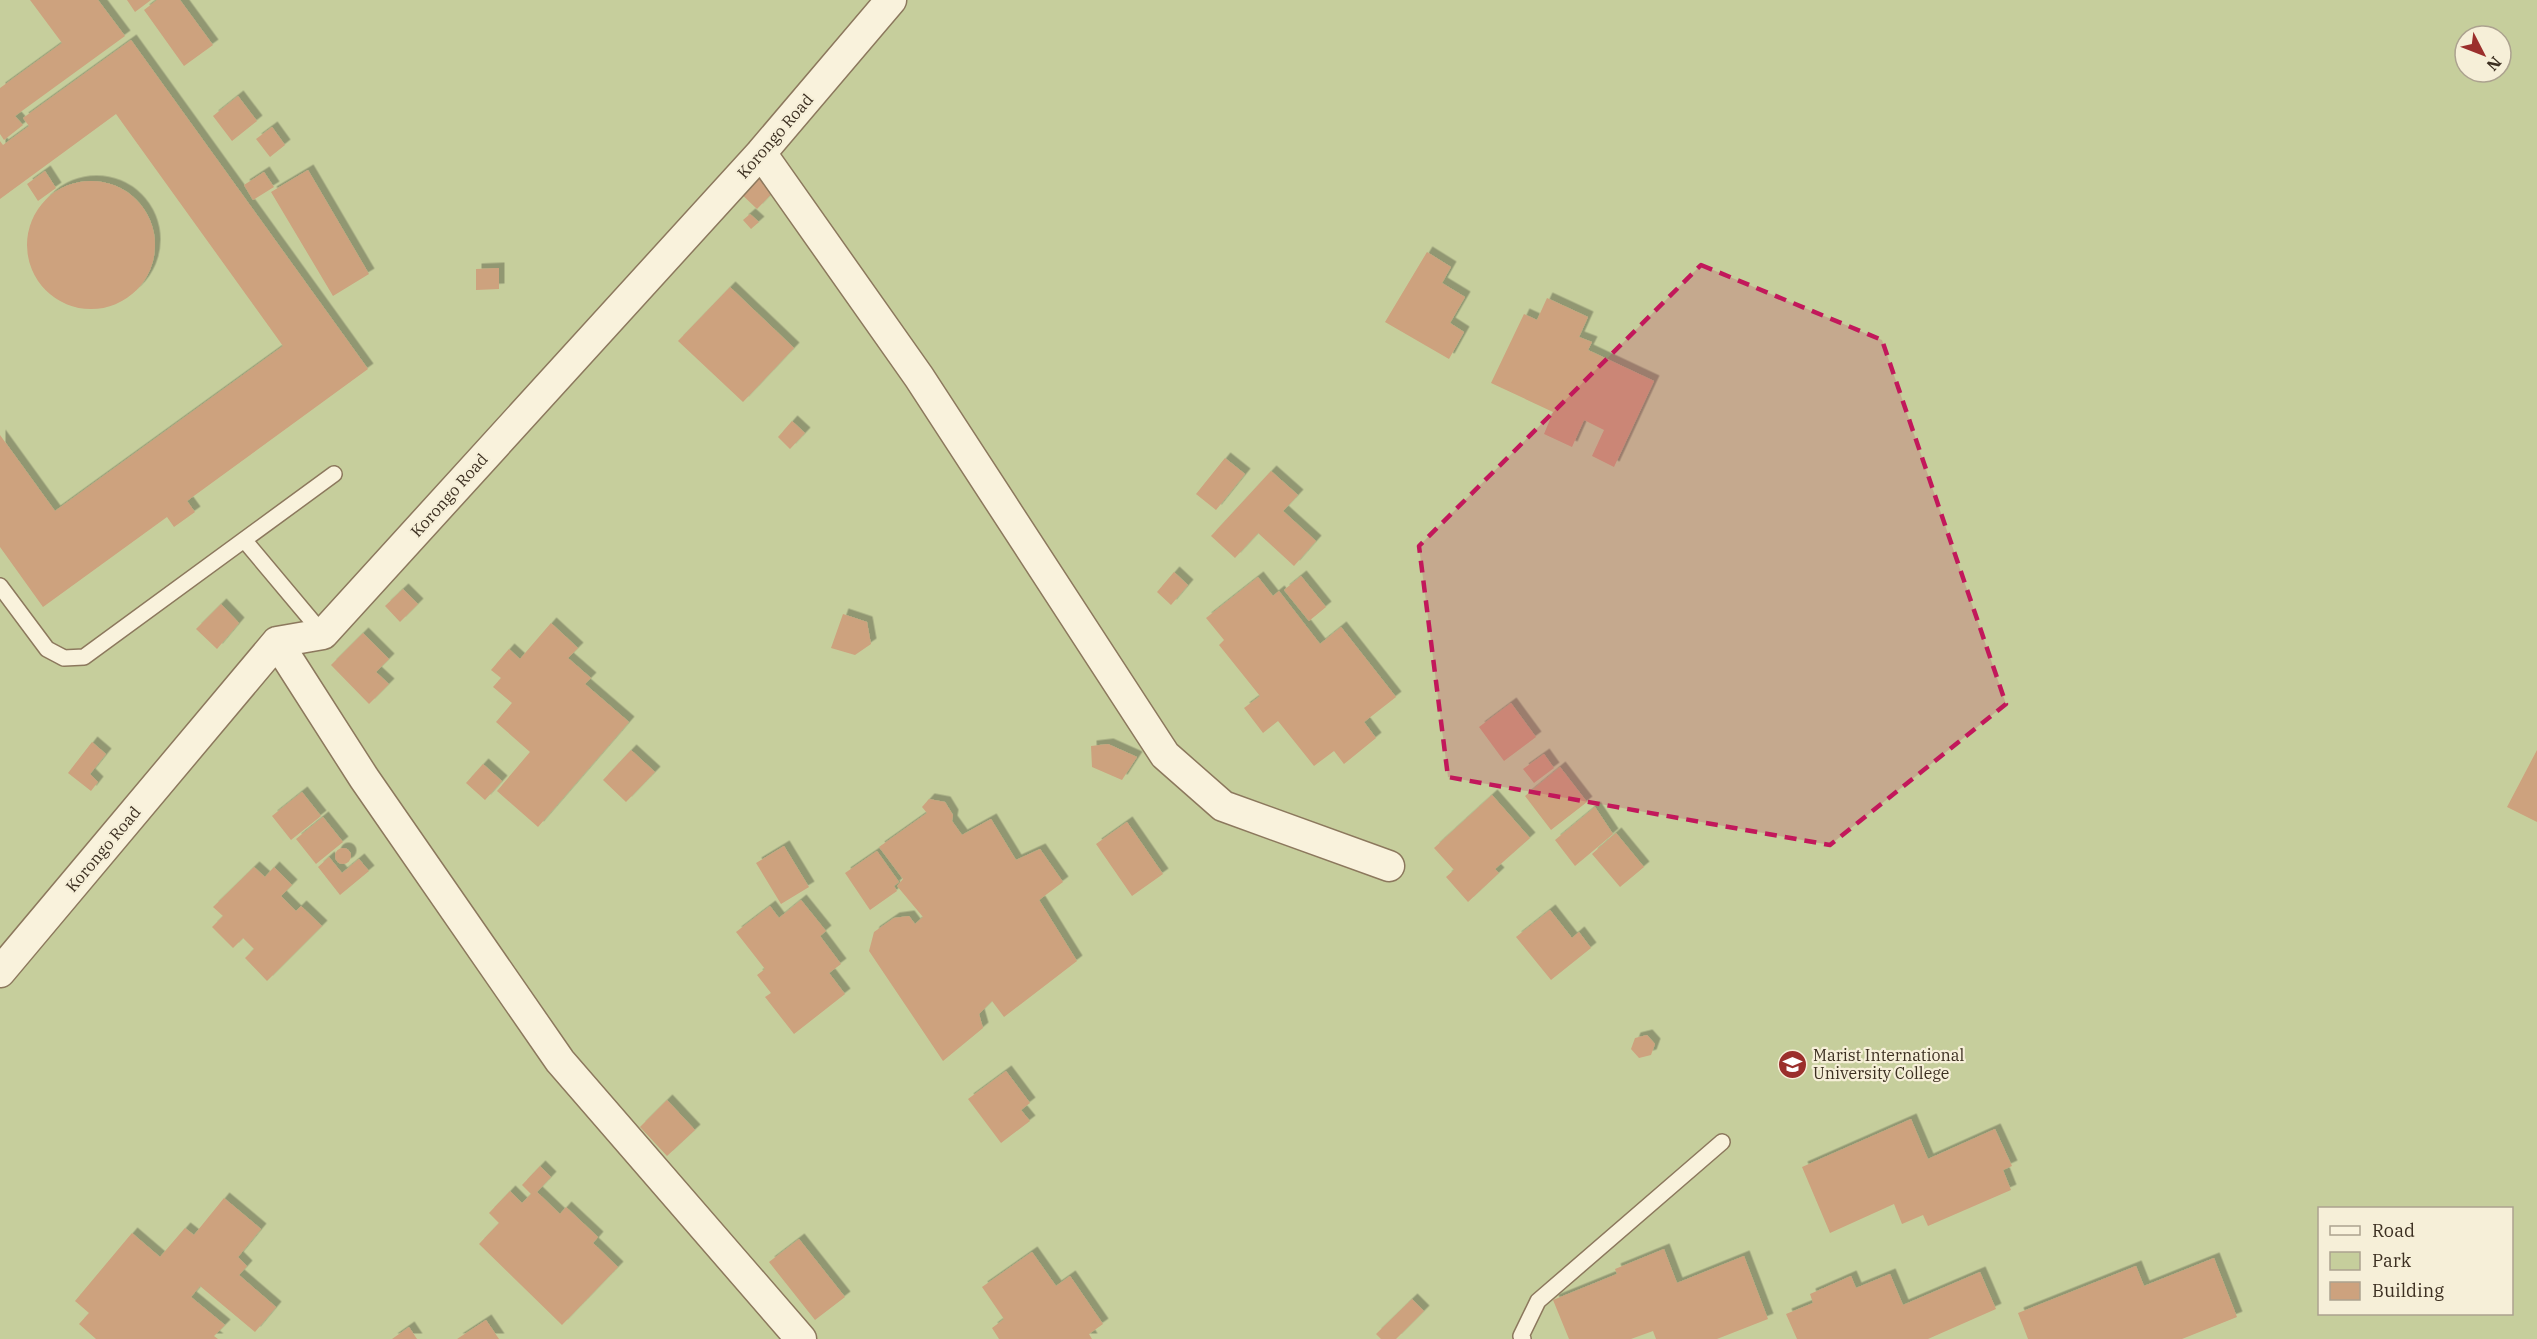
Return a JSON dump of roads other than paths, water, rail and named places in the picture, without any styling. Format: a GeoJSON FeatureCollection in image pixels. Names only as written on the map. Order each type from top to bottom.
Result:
{"type":"FeatureCollection","features":[{"type":"Feature","properties":{"kind":"street","name":"Korongo Road"},"geometry":{"type":"LineString","coordinates":[[323,634],[761,153],[891,0]]}},
{"type":"Feature","properties":{"kind":"street"},"geometry":{"type":"LineString","coordinates":[[761,153],[919,376],[1165,755],[1223,806],[1389,866]]}},
{"type":"Feature","properties":{"kind":"street"},"geometry":{"type":"LineString","coordinates":[[323,634],[277,642],[370,787],[560,1061],[801,1339]]}},
{"type":"Feature","properties":{"kind":"street","name":"Korongo Road"},"geometry":{"type":"LineString","coordinates":[[0,972],[277,642]]}},
{"type":"Feature","properties":{"kind":"lane"},"geometry":{"type":"LineString","coordinates":[[0,586],[47,649],[64,658],[84,657],[334,474]]}},
{"type":"Feature","properties":{"kind":"lane"},"geometry":{"type":"LineString","coordinates":[[245,541],[323,634]]}},
{"type":"Feature","properties":{"kind":"lane"},"geometry":{"type":"LineString","coordinates":[[1523,1339],[1521,1336],[1538,1301],[1722,1142]]}},
{"type":"Feature","properties":{"kind":"place","name":"Marist International University College"},"geometry":{"type":"Point","coordinates":[1792,1064]}}]}
